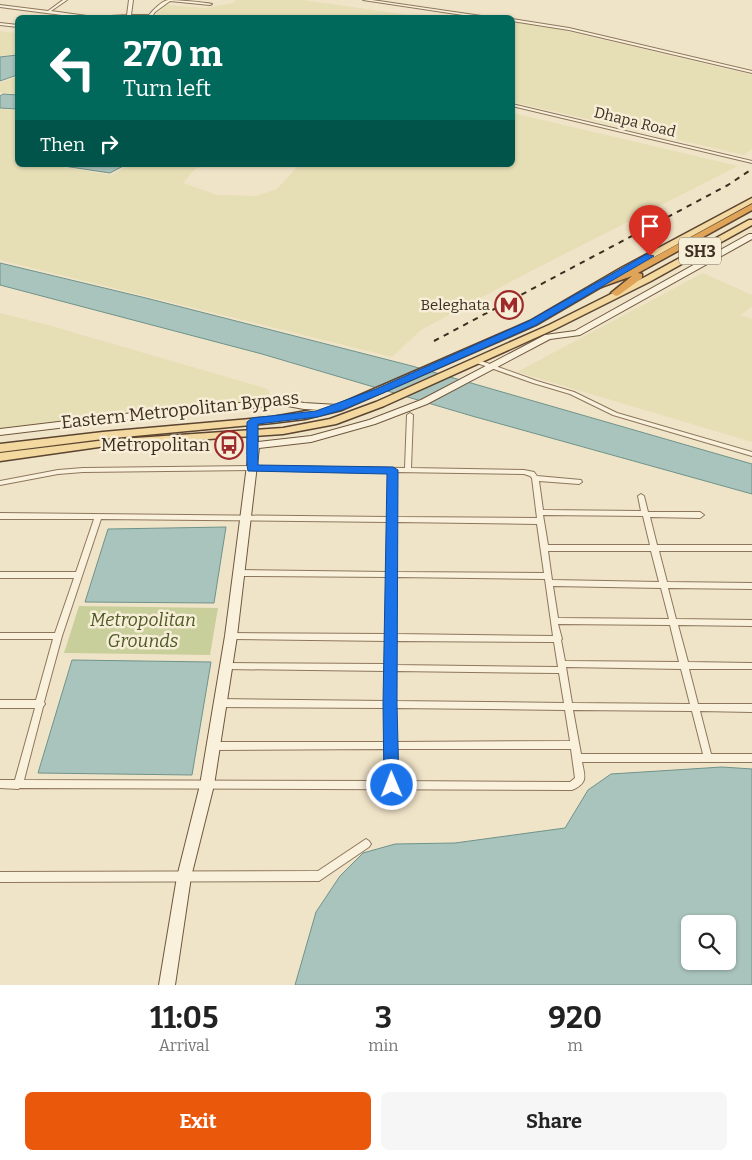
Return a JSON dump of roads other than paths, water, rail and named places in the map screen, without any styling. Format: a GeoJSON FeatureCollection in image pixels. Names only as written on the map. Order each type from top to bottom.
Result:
{"type":"FeatureCollection","features":[{"type":"Feature","properties":{"kind":"highway"},"geometry":{"type":"LineString","coordinates":[[601,284],[630,274],[751,210]]}},
{"type":"Feature","properties":{"kind":"highway"},"geometry":{"type":"LineString","coordinates":[[616,293],[647,271],[751,210]]}},
{"type":"Feature","properties":{"kind":"main road","name":"SH3"},"geometry":{"type":"LineString","coordinates":[[361,398],[532,323],[752,200]]}},
{"type":"Feature","properties":{"kind":"main road","name":"Eastern Metropolitan Bypass"},"geometry":{"type":"LineString","coordinates":[[0,457],[79,446],[318,426],[369,409],[552,327],[752,222]]}},
{"type":"Feature","properties":{"kind":"main road","name":"Eastern Metropolitan Bypass"},"geometry":{"type":"LineString","coordinates":[[0,448],[56,440],[300,417],[338,408],[361,398]]}},
{"type":"Feature","properties":{"kind":"street"},"geometry":{"type":"LineString","coordinates":[[50,12],[65,0]]}},
{"type":"Feature","properties":{"kind":"street"},"geometry":{"type":"LineString","coordinates":[[129,15],[131,0]]}},
{"type":"Feature","properties":{"kind":"street"},"geometry":{"type":"LineString","coordinates":[[151,15],[169,0],[210,4]]}},
{"type":"Feature","properties":{"kind":"street"},"geometry":{"type":"LineString","coordinates":[[365,0],[472,15]]}},
{"type":"Feature","properties":{"kind":"street"},"geometry":{"type":"LineString","coordinates":[[0,6],[78,15]]}},
{"type":"Feature","properties":{"kind":"street"},"geometry":{"type":"LineString","coordinates":[[515,20],[569,29],[752,72]]}},
{"type":"Feature","properties":{"kind":"street"},"geometry":{"type":"LineString","coordinates":[[0,24],[15,26]]}},
{"type":"Feature","properties":{"kind":"street","name":"Dhapa Road"},"geometry":{"type":"LineString","coordinates":[[515,106],[752,162]]}},
{"type":"Feature","properties":{"kind":"street"},"geometry":{"type":"LineString","coordinates":[[253,446],[311,439],[372,422],[424,402],[548,337],[577,333],[752,236]]}},
{"type":"Feature","properties":{"kind":"street"},"geometry":{"type":"LineString","coordinates":[[476,361],[572,393],[615,414],[752,454]]}},
{"type":"Feature","properties":{"kind":"street"},"geometry":{"type":"LineString","coordinates":[[0,432],[133,416],[282,402],[304,406],[338,408]]}},
{"type":"Feature","properties":{"kind":"street"},"geometry":{"type":"LineString","coordinates":[[408,471],[410,415]]}},
{"type":"Feature","properties":{"kind":"street"},"geometry":{"type":"LineString","coordinates":[[167,985],[184,877],[207,785],[231,636],[244,517],[252,468],[252,422]]}},
{"type":"Feature","properties":{"kind":"street"},"geometry":{"type":"LineString","coordinates":[[0,483],[58,472],[83,470],[252,468],[524,472],[532,474],[535,478],[554,621],[580,780],[572,786],[0,784]]}},
{"type":"Feature","properties":{"kind":"street"},"geometry":{"type":"LineString","coordinates":[[392,785],[390,704],[393,470]]}},
{"type":"Feature","properties":{"kind":"street"},"geometry":{"type":"LineString","coordinates":[[535,478],[579,482]]}},
{"type":"Feature","properties":{"kind":"street"},"geometry":{"type":"LineString","coordinates":[[641,496],[708,758]]}},
{"type":"Feature","properties":{"kind":"street"},"geometry":{"type":"LineString","coordinates":[[539,512],[700,515]]}},
{"type":"Feature","properties":{"kind":"street"},"geometry":{"type":"LineString","coordinates":[[0,516],[541,521]]}},
{"type":"Feature","properties":{"kind":"street"},"geometry":{"type":"LineString","coordinates":[[18,784],[58,636],[98,517]]}},
{"type":"Feature","properties":{"kind":"street"},"geometry":{"type":"LineString","coordinates":[[544,548],[752,548]]}},
{"type":"Feature","properties":{"kind":"street"},"geometry":{"type":"LineString","coordinates":[[239,573],[392,574],[752,586]]}},
{"type":"Feature","properties":{"kind":"street"},"geometry":{"type":"LineString","coordinates":[[0,575],[79,575]]}},
{"type":"Feature","properties":{"kind":"street"},"geometry":{"type":"LineString","coordinates":[[554,621],[752,623]]}},
{"type":"Feature","properties":{"kind":"street"},"geometry":{"type":"LineString","coordinates":[[0,636],[58,636]]}},
{"type":"Feature","properties":{"kind":"street"},"geometry":{"type":"LineString","coordinates":[[231,636],[558,639]]}},
{"type":"Feature","properties":{"kind":"street"},"geometry":{"type":"LineString","coordinates":[[226,666],[391,668],[752,666]]}},
{"type":"Feature","properties":{"kind":"street"},"geometry":{"type":"LineString","coordinates":[[220,703],[569,708],[752,708]]}},
{"type":"Feature","properties":{"kind":"street"},"geometry":{"type":"LineString","coordinates":[[0,704],[41,704]]}},
{"type":"Feature","properties":{"kind":"street"},"geometry":{"type":"LineString","coordinates":[[213,746],[391,747],[575,744]]}},
{"type":"Feature","properties":{"kind":"street"},"geometry":{"type":"LineString","coordinates":[[577,758],[752,758]]}},
{"type":"Feature","properties":{"kind":"street"},"geometry":{"type":"LineString","coordinates":[[0,876],[319,876],[366,844]]}},
{"type":"Feature","properties":{"kind":"water"},"geometry":{"type":"Polygon","coordinates":[[[15,55],[15,76],[0,81],[0,57],[15,55]]]}},
{"type":"Feature","properties":{"kind":"water"},"geometry":{"type":"Polygon","coordinates":[[[3,94],[15,95],[15,109],[0,108],[0,96],[3,94]]]}},
{"type":"Feature","properties":{"kind":"water"},"geometry":{"type":"Polygon","coordinates":[[[70,167],[121,167],[110,173],[70,167]]]}},
{"type":"Feature","properties":{"kind":"water"},"geometry":{"type":"Polygon","coordinates":[[[0,263],[412,366],[752,464],[752,494],[472,416],[262,354],[0,285],[0,263]]]}},
{"type":"Feature","properties":{"kind":"water"},"geometry":{"type":"Polygon","coordinates":[[[226,527],[214,603],[85,602],[108,529],[226,527]]]}},
{"type":"Feature","properties":{"kind":"water"},"geometry":{"type":"Polygon","coordinates":[[[72,660],[211,662],[192,775],[38,773],[72,660]]]}},
{"type":"Feature","properties":{"kind":"water"},"geometry":{"type":"Polygon","coordinates":[[[722,767],[752,769],[752,985],[295,985],[316,912],[340,876],[363,853],[395,844],[455,843],[565,828],[588,790],[611,774],[722,767]]]}},
{"type":"Feature","properties":{"kind":"railway"},"geometry":{"type":"LineString","coordinates":[[434,341],[728,185],[752,169]]}},
{"type":"Feature","properties":{"kind":"place","name":"Beleghata"},"geometry":{"type":"Point","coordinates":[509,305]}},
{"type":"Feature","properties":{"kind":"place","name":"Metropolitan"},"geometry":{"type":"Point","coordinates":[229,445]}},
{"type":"Feature","properties":{"kind":"park label","name":"Metropolitan Grounds"},"geometry":{"type":"Point","coordinates":[143,630]}}]}
